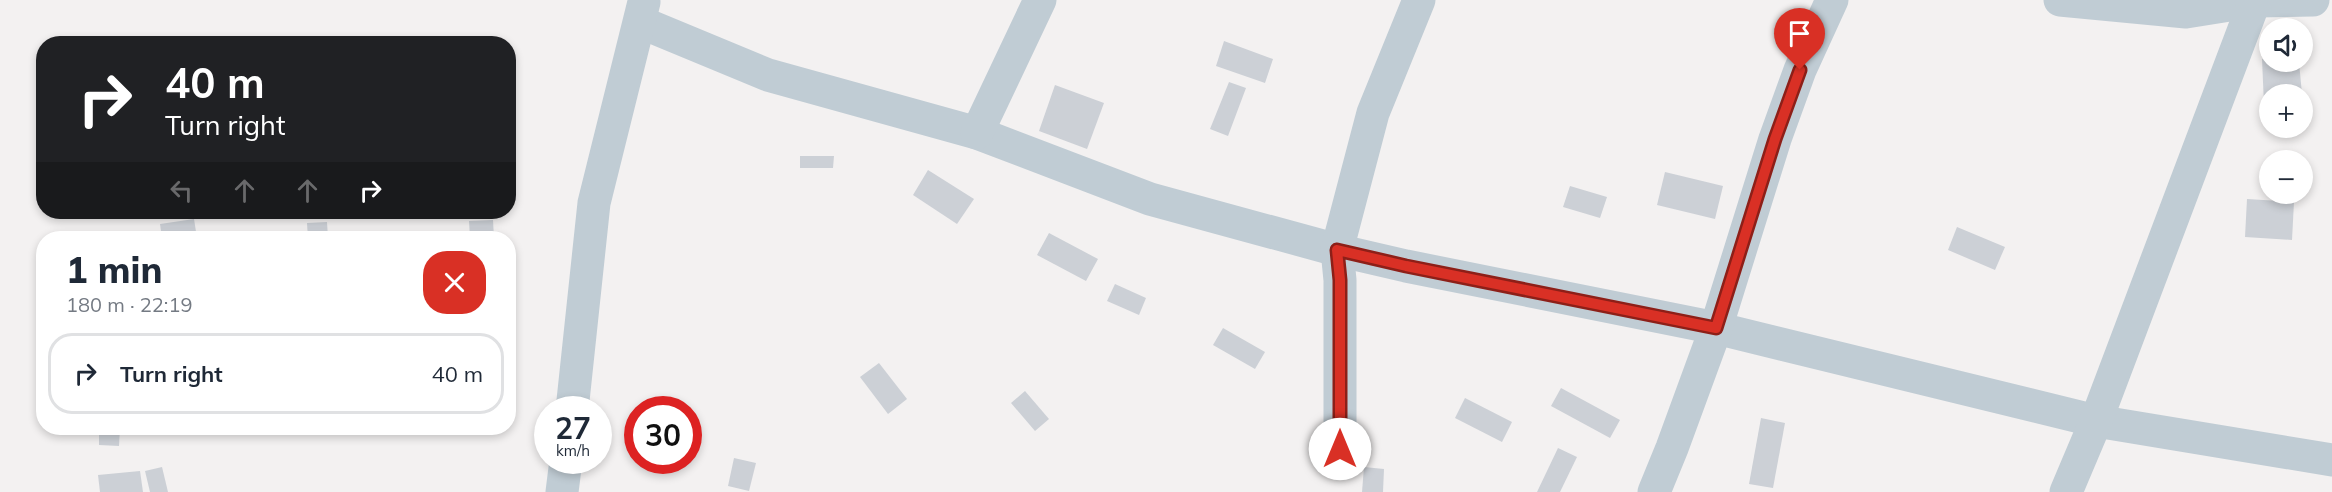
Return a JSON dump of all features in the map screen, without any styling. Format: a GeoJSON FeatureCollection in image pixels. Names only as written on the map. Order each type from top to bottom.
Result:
{"type":"FeatureCollection","features":[{"type":"Feature","properties":{"kind":"street"},"geometry":{"type":"LineString","coordinates":[[977,132],[1040,0]]}},
{"type":"Feature","properties":{"kind":"street"},"geometry":{"type":"LineString","coordinates":[[1340,449],[1340,280],[1337,250],[1372,113],[1419,0]]}},
{"type":"Feature","properties":{"kind":"street"},"geometry":{"type":"LineString","coordinates":[[1654,492],[1716,328],[1775,139],[1800,70],[1832,0]]}},
{"type":"Feature","properties":{"kind":"street"},"geometry":{"type":"LineString","coordinates":[[2060,0],[2186,12],[2255,0],[2313,0]]}},
{"type":"Feature","properties":{"kind":"street"},"geometry":{"type":"LineString","coordinates":[[2066,492],[2096,421],[2255,0]]}},
{"type":"Feature","properties":{"kind":"street"},"geometry":{"type":"LineString","coordinates":[[573,396],[594,203],[642,11],[768,75],[977,132],[1150,199],[1337,250],[1716,328],[2096,421],[2332,460]]}},
{"type":"Feature","properties":{"kind":"street"},"geometry":{"type":"LineString","coordinates":[[562,492],[564,474]]}},
{"type":"Feature","properties":{"kind":"building"},"geometry":{"type":"Polygon","coordinates":[[[1224,41],[1273,59],[1265,83],[1216,66],[1224,41]]]}},
{"type":"Feature","properties":{"kind":"building"},"geometry":{"type":"Polygon","coordinates":[[[2263,72],[2300,72],[2301,84],[2263,84],[2263,72]]]}},
{"type":"Feature","properties":{"kind":"building"},"geometry":{"type":"Polygon","coordinates":[[[1229,82],[1246,88],[1228,136],[1210,129],[1229,82]]]}},
{"type":"Feature","properties":{"kind":"building"},"geometry":{"type":"Polygon","coordinates":[[[1055,85],[1104,103],[1087,149],[1039,131],[1055,85]]]}},
{"type":"Feature","properties":{"kind":"building"},"geometry":{"type":"Polygon","coordinates":[[[800,156],[834,156],[833,168],[800,168],[800,156]]]}},
{"type":"Feature","properties":{"kind":"building"},"geometry":{"type":"Polygon","coordinates":[[[928,170],[974,199],[957,224],[913,195],[928,170]]]}},
{"type":"Feature","properties":{"kind":"building"},"geometry":{"type":"Polygon","coordinates":[[[1665,172],[1723,186],[1715,219],[1657,205],[1665,172]]]}},
{"type":"Feature","properties":{"kind":"building"},"geometry":{"type":"Polygon","coordinates":[[[1570,186],[1607,197],[1600,218],[1563,207],[1570,186]]]}},
{"type":"Feature","properties":{"kind":"building"},"geometry":{"type":"Polygon","coordinates":[[[2247,199],[2259,200],[2259,204],[2294,204],[2292,240],[2245,237],[2247,199]]]}},
{"type":"Feature","properties":{"kind":"building"},"geometry":{"type":"Polygon","coordinates":[[[194,219],[196,231],[161,231],[160,224],[194,219]]]}},
{"type":"Feature","properties":{"kind":"building"},"geometry":{"type":"Polygon","coordinates":[[[493,220],[494,231],[470,231],[469,221],[493,220]]]}},
{"type":"Feature","properties":{"kind":"building"},"geometry":{"type":"Polygon","coordinates":[[[327,222],[328,231],[308,231],[307,223],[327,222]]]}},
{"type":"Feature","properties":{"kind":"building"},"geometry":{"type":"Polygon","coordinates":[[[1957,227],[2005,247],[1995,270],[1948,250],[1957,227]]]}},
{"type":"Feature","properties":{"kind":"building"},"geometry":{"type":"Polygon","coordinates":[[[1049,233],[1098,259],[1086,281],[1037,255],[1049,233]]]}},
{"type":"Feature","properties":{"kind":"building"},"geometry":{"type":"Polygon","coordinates":[[[1115,284],[1146,298],[1139,315],[1107,301],[1115,284]]]}},
{"type":"Feature","properties":{"kind":"building"},"geometry":{"type":"Polygon","coordinates":[[[1223,328],[1265,352],[1255,369],[1213,345],[1223,328]]]}},
{"type":"Feature","properties":{"kind":"building"},"geometry":{"type":"Polygon","coordinates":[[[879,363],[907,399],[888,414],[860,377],[879,363]]]}},
{"type":"Feature","properties":{"kind":"building"},"geometry":{"type":"Polygon","coordinates":[[[1561,388],[1620,420],[1610,438],[1551,406],[1561,388]]]}},
{"type":"Feature","properties":{"kind":"building"},"geometry":{"type":"Polygon","coordinates":[[[1025,391],[1049,419],[1035,431],[1011,403],[1025,391]]]}},
{"type":"Feature","properties":{"kind":"building"},"geometry":{"type":"Polygon","coordinates":[[[1465,398],[1512,422],[1502,442],[1455,418],[1465,398]]]}},
{"type":"Feature","properties":{"kind":"building"},"geometry":{"type":"Polygon","coordinates":[[[1761,418],[1785,423],[1773,488],[1749,484],[1761,418]]]}},
{"type":"Feature","properties":{"kind":"building"},"geometry":{"type":"Polygon","coordinates":[[[99,435],[120,435],[119,446],[99,445],[99,435]]]}},
{"type":"Feature","properties":{"kind":"building"},"geometry":{"type":"Polygon","coordinates":[[[1558,448],[1577,457],[1560,492],[1537,492],[1558,448]]]}},
{"type":"Feature","properties":{"kind":"building"},"geometry":{"type":"Polygon","coordinates":[[[734,458],[756,463],[749,491],[728,486],[734,458]]]}},
{"type":"Feature","properties":{"kind":"building"},"geometry":{"type":"Polygon","coordinates":[[[162,467],[168,492],[150,492],[145,471],[162,467]]]}},
{"type":"Feature","properties":{"kind":"building"},"geometry":{"type":"Polygon","coordinates":[[[1364,467],[1384,469],[1383,492],[1362,492],[1364,467]]]}},
{"type":"Feature","properties":{"kind":"building"},"geometry":{"type":"Polygon","coordinates":[[[140,471],[143,492],[100,492],[98,475],[140,471]]]}},
{"type":"Feature","properties":{"kind":"route"},"geometry":{"type":"LineString","coordinates":[[1340,449],[1340,280],[1337,250],[1716,328],[1775,139],[1800,70]]}}]}
